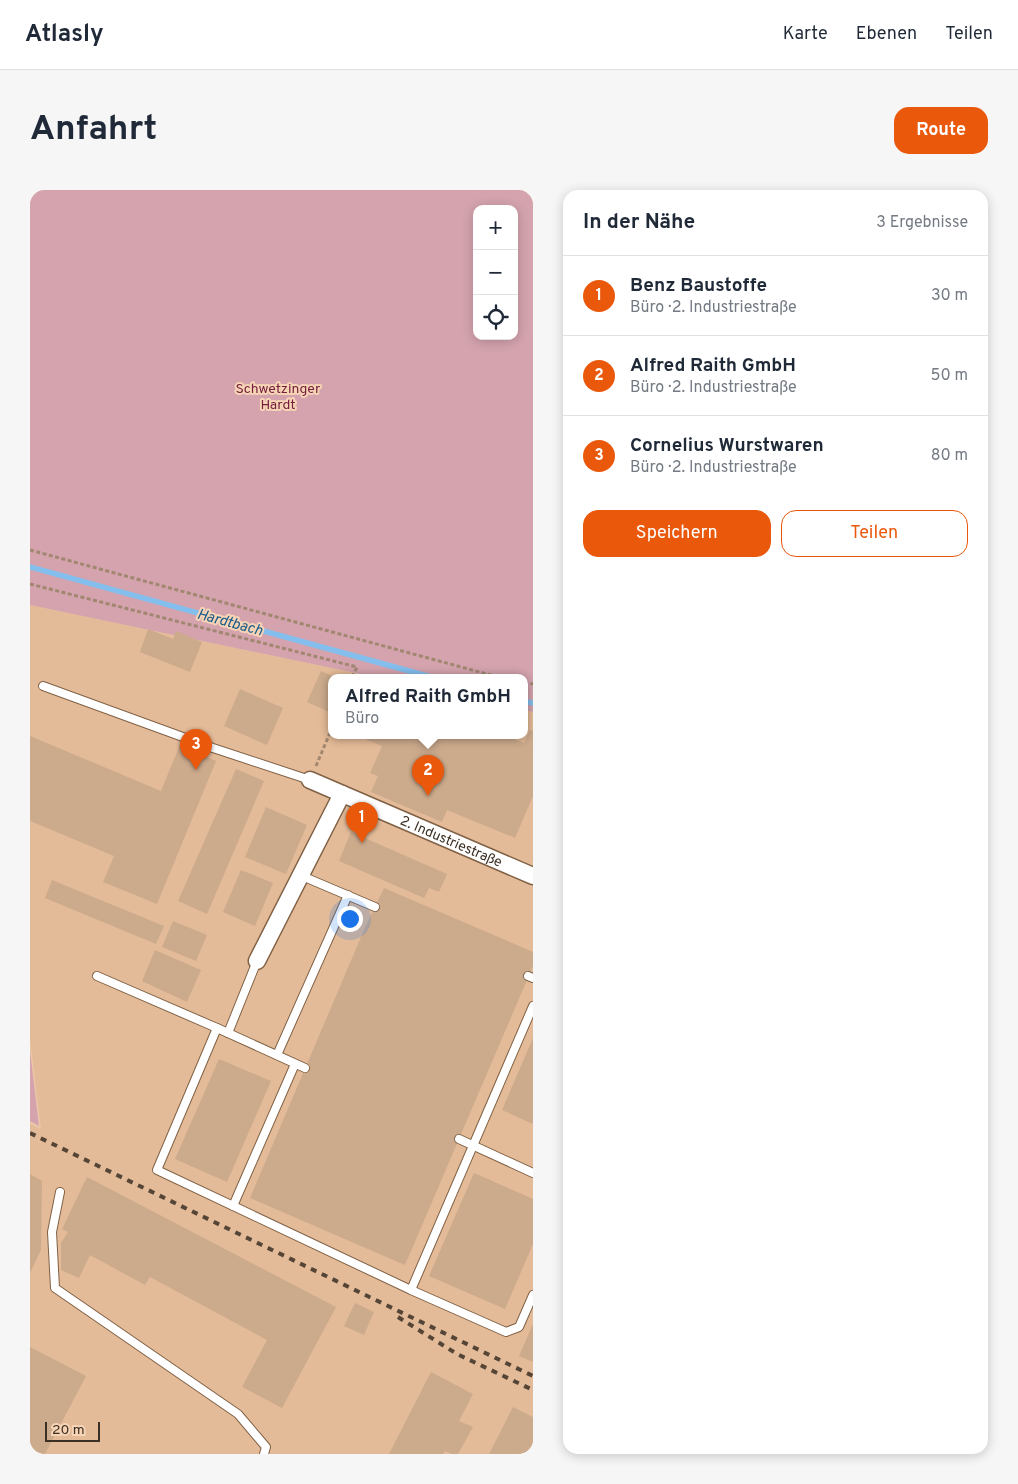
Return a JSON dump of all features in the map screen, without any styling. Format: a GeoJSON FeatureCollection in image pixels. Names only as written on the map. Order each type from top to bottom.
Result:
{"type":"FeatureCollection","features":[{"type":"Feature","properties":{"kind":"street","name":"2. Industriestraße"},"geometry":{"type":"LineString","coordinates":[[310,780],[533,876]]}},
{"type":"Feature","properties":{"kind":"street"},"geometry":{"type":"LineString","coordinates":[[257,961],[302,876],[342,794]]}},
{"type":"Feature","properties":{"kind":"lane"},"geometry":{"type":"LineString","coordinates":[[43,686],[213,748],[310,780]]}},
{"type":"Feature","properties":{"kind":"lane"},"geometry":{"type":"LineString","coordinates":[[302,876],[374,907]]}},
{"type":"Feature","properties":{"kind":"lane"},"geometry":{"type":"LineString","coordinates":[[277,1056],[348,895]]}},
{"type":"Feature","properties":{"kind":"lane"},"geometry":{"type":"LineString","coordinates":[[228,1033],[257,961]]}},
{"type":"Feature","properties":{"kind":"lane"},"geometry":{"type":"LineString","coordinates":[[97,976],[305,1068]]}},
{"type":"Feature","properties":{"kind":"lane"},"geometry":{"type":"LineString","coordinates":[[411,1290],[533,1006]]}},
{"type":"Feature","properties":{"kind":"lane"},"geometry":{"type":"LineString","coordinates":[[217,1028],[157,1170],[411,1290],[506,1332],[519,1327],[533,1295]]}},
{"type":"Feature","properties":{"kind":"lane"},"geometry":{"type":"LineString","coordinates":[[233,1206],[295,1064]]}},
{"type":"Feature","properties":{"kind":"lane"},"geometry":{"type":"LineString","coordinates":[[458,1139],[533,1173]]}},
{"type":"Feature","properties":{"kind":"lane"},"geometry":{"type":"LineString","coordinates":[[60,1192],[52,1232],[55,1288],[238,1414],[266,1447],[264,1454]]}},
{"type":"Feature","properties":{"kind":"path"},"geometry":{"type":"LineString","coordinates":[[30,550],[487,674]]}},
{"type":"Feature","properties":{"kind":"path"},"geometry":{"type":"LineString","coordinates":[[30,584],[357,667],[354,674]]}},
{"type":"Feature","properties":{"kind":"path"},"geometry":{"type":"LineString","coordinates":[[310,780],[328,737]]}},
{"type":"Feature","properties":{"kind":"shaded area"},"geometry":{"type":"Polygon","coordinates":[[[30,605],[361,674],[328,674],[328,739],[528,739],[528,711],[533,712],[533,1454],[30,1454],[30,1124],[41,1129],[30,1039],[30,605]]]}},
{"type":"Feature","properties":{"kind":"green space","name":"Schwetzinger Hardt"},"geometry":{"type":"Polygon","coordinates":[[[30,190],[533,190],[533,712],[528,711],[528,674],[361,674],[30,605],[30,190]]]}},
{"type":"Feature","properties":{"kind":"green space"},"geometry":{"type":"Polygon","coordinates":[[[30,1051],[39,1126],[30,1121],[30,1051]]]}},
{"type":"Feature","properties":{"kind":"building"},"geometry":{"type":"Polygon","coordinates":[[[148,629],[173,639],[176,631],[202,642],[190,672],[140,652],[148,629]]]}},
{"type":"Feature","properties":{"kind":"building"},"geometry":{"type":"Polygon","coordinates":[[[321,671],[328,674],[328,712],[307,702],[321,671]]]}},
{"type":"Feature","properties":{"kind":"building"},"geometry":{"type":"Polygon","coordinates":[[[240,689],[283,708],[267,745],[224,726],[240,689]]]}},
{"type":"Feature","properties":{"kind":"building"},"geometry":{"type":"Polygon","coordinates":[[[530,730],[533,731],[533,796],[515,838],[447,810],[442,822],[371,792],[378,776],[370,773],[382,746],[365,739],[514,739],[524,743],[526,739],[528,739],[530,730]]]}},
{"type":"Feature","properties":{"kind":"building"},"geometry":{"type":"Polygon","coordinates":[[[30,736],[161,791],[180,745],[216,761],[157,904],[103,882],[114,856],[30,821],[30,736]]]}},
{"type":"Feature","properties":{"kind":"building"},"geometry":{"type":"Polygon","coordinates":[[[236,769],[264,781],[207,914],[178,901],[236,769]]]}},
{"type":"Feature","properties":{"kind":"building"},"geometry":{"type":"Polygon","coordinates":[[[266,807],[307,825],[286,874],[245,857],[266,807]]]}},
{"type":"Feature","properties":{"kind":"building"},"geometry":{"type":"Polygon","coordinates":[[[351,832],[447,874],[439,892],[429,888],[424,898],[339,861],[351,832]]]}},
{"type":"Feature","properties":{"kind":"building"},"geometry":{"type":"Polygon","coordinates":[[[241,870],[273,883],[255,926],[223,912],[241,870]]]}},
{"type":"Feature","properties":{"kind":"building"},"geometry":{"type":"Polygon","coordinates":[[[52,880],[164,926],[156,944],[45,898],[52,880]]]}},
{"type":"Feature","properties":{"kind":"building"},"geometry":{"type":"Polygon","coordinates":[[[384,888],[533,952],[533,966],[405,1265],[250,1198],[364,930],[384,888]]]}},
{"type":"Feature","properties":{"kind":"building"},"geometry":{"type":"Polygon","coordinates":[[[173,921],[207,935],[196,961],[162,947],[173,921]]]}},
{"type":"Feature","properties":{"kind":"building"},"geometry":{"type":"Polygon","coordinates":[[[155,950],[201,970],[187,1002],[142,981],[155,950]]]}},
{"type":"Feature","properties":{"kind":"building"},"geometry":{"type":"Polygon","coordinates":[[[533,1038],[533,1124],[502,1110],[533,1038]]]}},
{"type":"Feature","properties":{"kind":"building"},"geometry":{"type":"Polygon","coordinates":[[[219,1059],[271,1081],[227,1182],[175,1159],[219,1059]]]}},
{"type":"Feature","properties":{"kind":"building"},"geometry":{"type":"Polygon","coordinates":[[[474,1173],[533,1199],[533,1244],[505,1309],[429,1276],[474,1173]]]}},
{"type":"Feature","properties":{"kind":"building"},"geometry":{"type":"Polygon","coordinates":[[[30,1174],[42,1181],[41,1250],[30,1273],[30,1174]]]}},
{"type":"Feature","properties":{"kind":"building"},"geometry":{"type":"Polygon","coordinates":[[[87,1177],[336,1307],[282,1408],[242,1387],[267,1340],[150,1277],[145,1285],[90,1255],[79,1278],[61,1270],[61,1243],[68,1232],[62,1229],[87,1177]]]}},
{"type":"Feature","properties":{"kind":"building"},"geometry":{"type":"Polygon","coordinates":[[[355,1303],[374,1312],[364,1335],[344,1326],[355,1303]]]}},
{"type":"Feature","properties":{"kind":"building"},"geometry":{"type":"Polygon","coordinates":[[[533,1324],[533,1362],[519,1356],[533,1324]]]}},
{"type":"Feature","properties":{"kind":"building"},"geometry":{"type":"Polygon","coordinates":[[[30,1347],[86,1376],[45,1454],[30,1454],[30,1347]]]}},
{"type":"Feature","properties":{"kind":"building"},"geometry":{"type":"Polygon","coordinates":[[[431,1372],[473,1394],[459,1421],[473,1427],[458,1454],[445,1451],[443,1454],[389,1454],[431,1372]]]}},
{"type":"Feature","properties":{"kind":"building"},"geometry":{"type":"Polygon","coordinates":[[[513,1407],[533,1417],[533,1454],[489,1454],[513,1407]]]}},
{"type":"Feature","properties":{"kind":"waterway","name":"Hardtbach"},"geometry":{"type":"LineString","coordinates":[[30,567],[420,674]]}},
{"type":"Feature","properties":{"kind":"waterway","name":"Hardtbach"},"geometry":{"type":"LineString","coordinates":[[528,702],[533,703]]}},
{"type":"Feature","properties":{"kind":"railway"},"geometry":{"type":"LineString","coordinates":[[30,1133],[533,1376]]}},
{"type":"Feature","properties":{"kind":"railway"},"geometry":{"type":"LineString","coordinates":[[398,1317],[457,1354],[533,1390]]}},
{"type":"Feature","properties":{"kind":"place","name":"Cornelius Wurstwaren"},"geometry":{"type":"Point","coordinates":[196,770]}},
{"type":"Feature","properties":{"kind":"place","name":"Alfred Raith GmbH"},"geometry":{"type":"Point","coordinates":[428,796]}},
{"type":"Feature","properties":{"kind":"place","name":"Benz Baustoffe"},"geometry":{"type":"Point","coordinates":[362,843]}}]}
